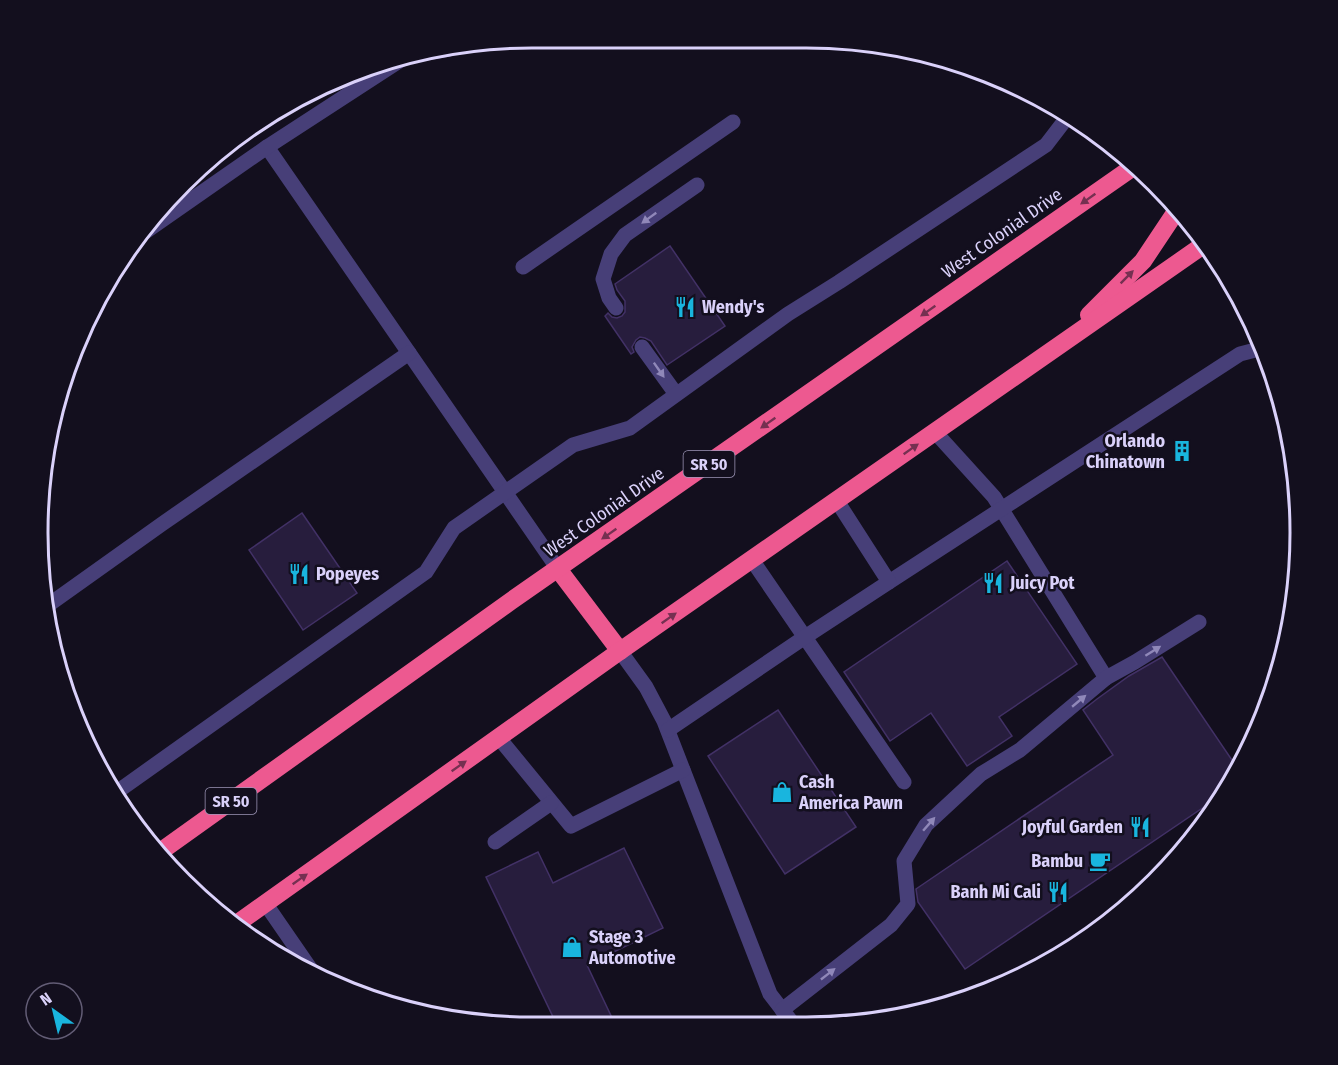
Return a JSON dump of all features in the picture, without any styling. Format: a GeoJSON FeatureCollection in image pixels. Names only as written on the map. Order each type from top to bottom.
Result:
{"type":"FeatureCollection","features":[{"type":"Feature","properties":{"kind":"highway","name":"West Colonial Drive"},"geometry":{"type":"LineString","coordinates":[[166,849],[178,838],[558,569],[1128,171]]}},
{"type":"Feature","properties":{"kind":"highway"},"geometry":{"type":"LineString","coordinates":[[1056,348],[1143,261],[1173,216]]}},
{"type":"Feature","properties":{"kind":"highway"},"geometry":{"type":"LineString","coordinates":[[242,920],[620,651],[1198,249]]}},
{"type":"Feature","properties":{"kind":"highway"},"geometry":{"type":"LineString","coordinates":[[558,569],[620,651]]}},
{"type":"Feature","properties":{"kind":"lane"},"geometry":{"type":"LineString","coordinates":[[162,220],[267,147],[381,73]]}},
{"type":"Feature","properties":{"kind":"lane"},"geometry":{"type":"LineString","coordinates":[[523,267],[733,122]]}},
{"type":"Feature","properties":{"kind":"lane"},"geometry":{"type":"LineString","coordinates":[[122,789],[426,572],[454,528],[573,445],[630,428],[788,314],[1046,145],[1064,123]]}},
{"type":"Feature","properties":{"kind":"lane"},"geometry":{"type":"LineString","coordinates":[[267,147],[558,569]]}},
{"type":"Feature","properties":{"kind":"lane"},"geometry":{"type":"LineString","coordinates":[[616,308],[609,298],[603,279],[611,254],[625,235],[697,185]]}},
{"type":"Feature","properties":{"kind":"lane"},"geometry":{"type":"LineString","coordinates":[[642,347],[676,394]]}},
{"type":"Feature","properties":{"kind":"lane"},"geometry":{"type":"LineString","coordinates":[[668,730],[805,637],[1240,354],[1254,350]]}},
{"type":"Feature","properties":{"kind":"lane"},"geometry":{"type":"LineString","coordinates":[[53,602],[409,353]]}},
{"type":"Feature","properties":{"kind":"lane"},"geometry":{"type":"LineString","coordinates":[[935,432],[994,497],[1106,678]]}},
{"type":"Feature","properties":{"kind":"lane"},"geometry":{"type":"LineString","coordinates":[[837,501],[889,582]]}},
{"type":"Feature","properties":{"kind":"lane"},"geometry":{"type":"LineString","coordinates":[[752,560],[904,782]]}},
{"type":"Feature","properties":{"kind":"lane"},"geometry":{"type":"LineString","coordinates":[[782,1010],[891,925],[904,910],[908,904],[904,861],[926,825],[981,774],[1020,750],[1106,678],[1199,622]]}},
{"type":"Feature","properties":{"kind":"lane"},"geometry":{"type":"LineString","coordinates":[[620,651],[646,687],[668,730],[770,994],[787,1017]]}},
{"type":"Feature","properties":{"kind":"lane"},"geometry":{"type":"LineString","coordinates":[[499,738],[571,826],[683,770]]}},
{"type":"Feature","properties":{"kind":"lane"},"geometry":{"type":"LineString","coordinates":[[495,842],[551,803]]}},
{"type":"Feature","properties":{"kind":"lane"},"geometry":{"type":"LineString","coordinates":[[265,903],[304,959]]}},
{"type":"Feature","properties":{"kind":"building"},"geometry":{"type":"Polygon","coordinates":[[[670,246],[725,326],[667,365],[651,341],[645,338],[640,337],[636,340],[632,347],[634,352],[631,354],[605,316],[608,313],[617,318],[625,312],[625,301],[615,284],[670,246]]]}},
{"type":"Feature","properties":{"kind":"building"},"geometry":{"type":"Polygon","coordinates":[[[302,513],[357,593],[303,630],[249,550],[302,513]]]}},
{"type":"Feature","properties":{"kind":"building"},"geometry":{"type":"Polygon","coordinates":[[[1007,561],[1077,664],[999,717],[1012,736],[967,766],[931,713],[890,741],[844,672],[1007,561]]]}},
{"type":"Feature","properties":{"kind":"building"},"geometry":{"type":"Polygon","coordinates":[[[1162,657],[1233,761],[1225,775],[1205,806],[965,969],[918,902],[916,889],[1113,755],[1083,710],[1129,676],[1162,657]]]}},
{"type":"Feature","properties":{"kind":"building","name":"Cash America Pawn"},"geometry":{"type":"Polygon","coordinates":[[[778,710],[856,827],[785,874],[708,756],[778,710]]]}},
{"type":"Feature","properties":{"kind":"building","name":"Stage 3 Automotive"},"geometry":{"type":"Polygon","coordinates":[[[624,848],[663,928],[587,965],[612,1017],[553,1017],[486,877],[538,852],[553,883],[624,848]]]}},
{"type":"Feature","properties":{"kind":"place","name":"Wendy's"},"geometry":{"type":"Point","coordinates":[685,307]}},
{"type":"Feature","properties":{"kind":"place","name":"Orlando Chinatown"},"geometry":{"type":"Point","coordinates":[1182,451]}},
{"type":"Feature","properties":{"kind":"place","name":"Popeyes"},"geometry":{"type":"Point","coordinates":[299,574]}},
{"type":"Feature","properties":{"kind":"place","name":"Juicy Pot"},"geometry":{"type":"Point","coordinates":[993,583]}},
{"type":"Feature","properties":{"kind":"place","name":"Cash America Pawn"},"geometry":{"type":"Point","coordinates":[782,792]}},
{"type":"Feature","properties":{"kind":"place","name":"Joyful Garden"},"geometry":{"type":"Point","coordinates":[1140,827]}},
{"type":"Feature","properties":{"kind":"place","name":"Bambu"},"geometry":{"type":"Point","coordinates":[1100,861]}},
{"type":"Feature","properties":{"kind":"place","name":"Banh Mi Cali"},"geometry":{"type":"Point","coordinates":[1058,892]}},
{"type":"Feature","properties":{"kind":"place","name":"Stage 3 Automotive"},"geometry":{"type":"Point","coordinates":[572,947]}}]}
